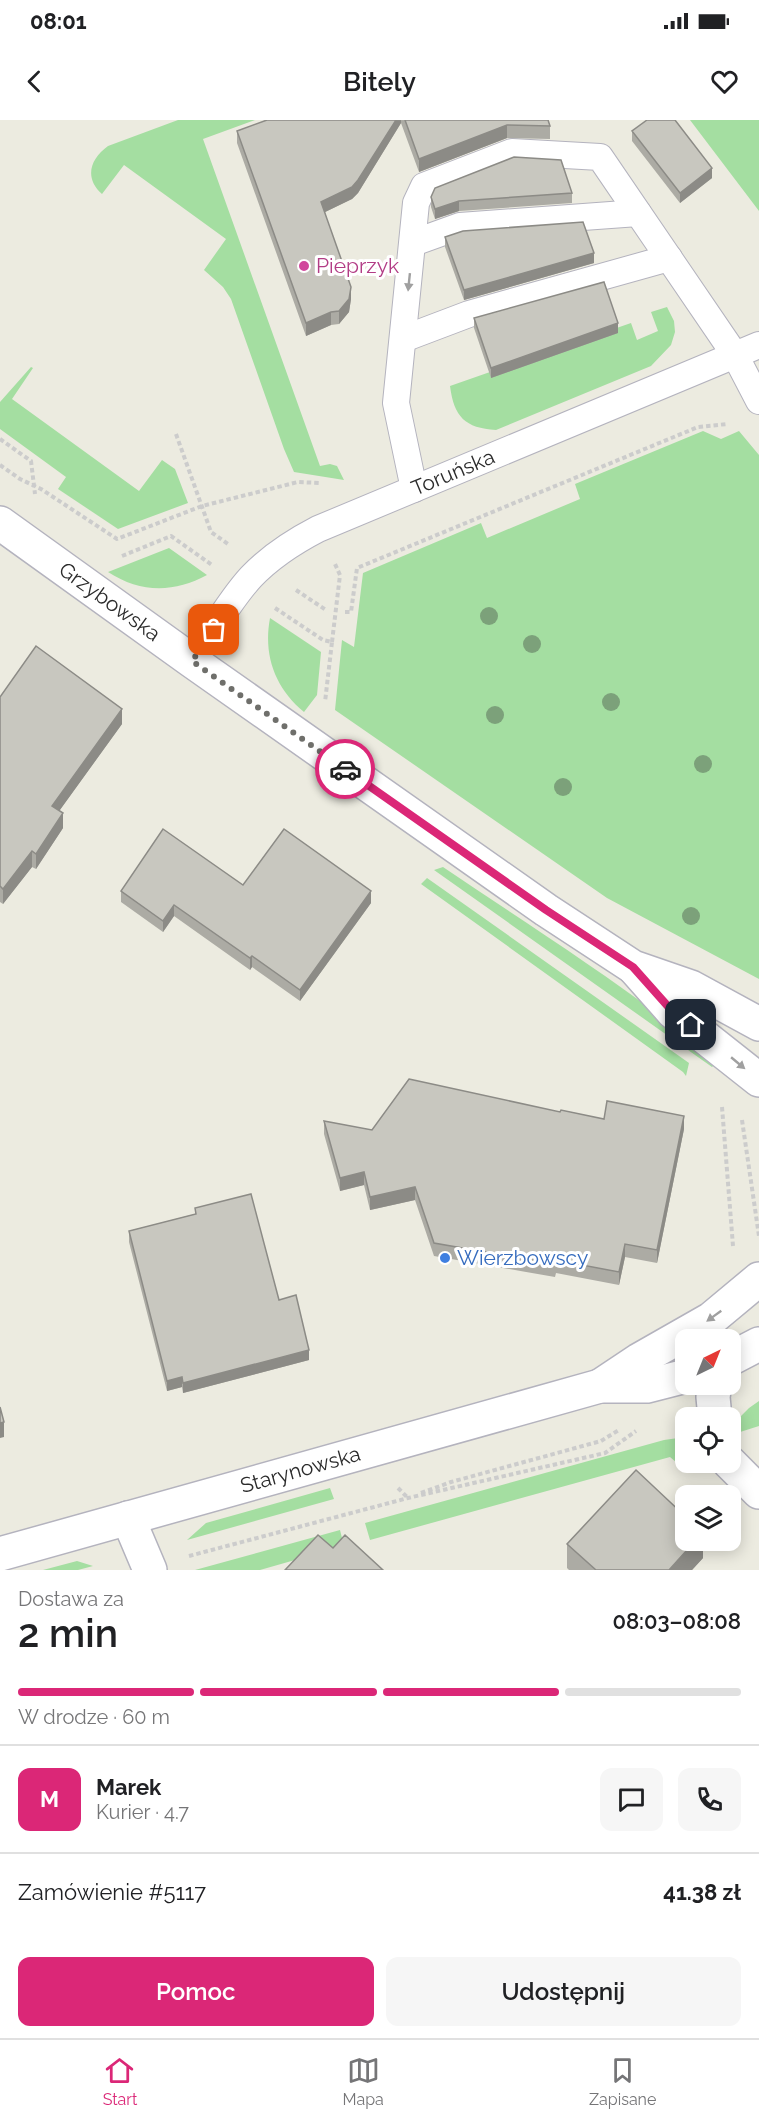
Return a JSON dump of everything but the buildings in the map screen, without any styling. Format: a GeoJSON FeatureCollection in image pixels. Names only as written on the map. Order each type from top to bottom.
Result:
{"type":"FeatureCollection","features":[{"type":"Feature","properties":{"kind":"street","name":"Grzybowska"},"geometry":{"type":"LineString","coordinates":[[0,523],[537,903],[633,967],[673,1012],[759,1080]]}},
{"type":"Feature","properties":{"kind":"street","name":"Grzybowska"},"geometry":{"type":"LineString","coordinates":[[633,967],[692,987],[759,1024]]}},
{"type":"Feature","properties":{"kind":"street","name":"Starynowska"},"geometry":{"type":"LineString","coordinates":[[600,1386],[639,1360],[711,1319],[759,1279]]}},
{"type":"Feature","properties":{"kind":"street"},"geometry":{"type":"LineString","coordinates":[[741,1353],[759,1344]]}},
{"type":"Feature","properties":{"kind":"street","name":"Starynowska"},"geometry":{"type":"LineString","coordinates":[[0,1554],[600,1386],[647,1386],[675,1379]]}},
{"type":"Feature","properties":{"kind":"street"},"geometry":{"type":"LineString","coordinates":[[740,1473],[759,1492]]}},
{"type":"Feature","properties":{"kind":"street"},"geometry":{"type":"LineString","coordinates":[[128,1518],[149,1568]]}},
{"type":"Feature","properties":{"kind":"lane"},"geometry":{"type":"LineString","coordinates":[[414,489],[396,403],[416,203],[424,186],[512,152],[600,157],[735,356],[759,401]]}},
{"type":"Feature","properties":{"kind":"lane"},"geometry":{"type":"LineString","coordinates":[[413,243],[460,226],[638,213]]}},
{"type":"Feature","properties":{"kind":"lane"},"geometry":{"type":"LineString","coordinates":[[403,339],[469,314],[669,258]]}},
{"type":"Feature","properties":{"kind":"lane","name":"Toruńska"},"geometry":{"type":"LineString","coordinates":[[192,661],[243,586],[273,556],[291,544],[318,529],[759,345]]}},
{"type":"Feature","properties":{"kind":"path"},"geometry":{"type":"LineString","coordinates":[[345,612],[351,612],[357,568],[698,427],[730,424]]}},
{"type":"Feature","properties":{"kind":"path"},"geometry":{"type":"LineString","coordinates":[[176,434],[212,532],[236,550]]}},
{"type":"Feature","properties":{"kind":"path"},"geometry":{"type":"LineString","coordinates":[[0,439],[31,460],[32,485],[37,503]]}},
{"type":"Feature","properties":{"kind":"path"},"geometry":{"type":"LineString","coordinates":[[0,465],[117,539],[202,507],[298,482],[322,484]]}},
{"type":"Feature","properties":{"kind":"path"},"geometry":{"type":"LineString","coordinates":[[112,560],[171,536],[216,568]]}},
{"type":"Feature","properties":{"kind":"path"},"geometry":{"type":"LineString","coordinates":[[332,642],[340,575],[333,560],[340,557]]}},
{"type":"Feature","properties":{"kind":"path"},"geometry":{"type":"LineString","coordinates":[[287,584],[326,610]]}},
{"type":"Feature","properties":{"kind":"path"},"geometry":{"type":"LineString","coordinates":[[722,1107],[734,1250]]}},
{"type":"Feature","properties":{"kind":"path"},"geometry":{"type":"LineString","coordinates":[[741,1113],[759,1236]]}},
{"type":"Feature","properties":{"kind":"path"},"geometry":{"type":"LineString","coordinates":[[408,1498],[451,1482],[601,1441],[626,1426]]}},
{"type":"Feature","properties":{"kind":"path"},"geometry":{"type":"LineString","coordinates":[[149,1568],[408,1498],[604,1453],[631,1433],[639,1430]]}},
{"type":"Feature","properties":{"kind":"green space"},"geometry":{"type":"Polygon","coordinates":[[[178,120],[255,120],[203,139],[320,466],[330,464],[337,466],[344,480],[294,472],[231,299],[223,287],[204,270],[226,239],[124,165],[102,194],[93,182],[91,175],[93,163],[108,146],[178,120]]]}},
{"type":"Feature","properties":{"kind":"green space"},"geometry":{"type":"Polygon","coordinates":[[[690,120],[759,120],[759,211],[690,120]]]}},
{"type":"Feature","properties":{"kind":"green space"},"geometry":{"type":"Polygon","coordinates":[[[667,307],[674,321],[675,332],[671,345],[651,366],[496,430],[476,427],[458,413],[450,386],[631,323],[637,340],[658,331],[651,312],[667,307]]]}},
{"type":"Feature","properties":{"kind":"green space"},"geometry":{"type":"Polygon","coordinates":[[[31,367],[33,368],[12,399],[139,491],[162,460],[175,469],[188,503],[118,529],[58,489],[66,477],[0,429],[0,402],[31,367]]]}},
{"type":"Feature","properties":{"kind":"green space"},"geometry":{"type":"Polygon","coordinates":[[[703,431],[721,439],[739,431],[759,455],[759,979],[607,898],[335,710],[342,640],[354,647],[363,573],[481,523],[487,538],[580,499],[575,484],[703,431]]]}},
{"type":"Feature","properties":{"kind":"green space"},"geometry":{"type":"Polygon","coordinates":[[[169,548],[207,575],[182,585],[157,588],[132,584],[108,572],[169,548]]]}},
{"type":"Feature","properties":{"kind":"green space"},"geometry":{"type":"Polygon","coordinates":[[[270,618],[321,652],[317,695],[304,712],[285,692],[274,670],[268,645],[270,618]]]}},
{"type":"Feature","properties":{"kind":"green space"},"geometry":{"type":"Polygon","coordinates":[[[443,867],[617,985],[718,1061],[712,1067],[434,870],[443,867]]]}},
{"type":"Feature","properties":{"kind":"green space"},"geometry":{"type":"Polygon","coordinates":[[[427,878],[689,1063],[686,1076],[421,884],[427,878]]]}},
{"type":"Feature","properties":{"kind":"green space"},"geometry":{"type":"Polygon","coordinates":[[[759,1401],[759,1426],[741,1432],[741,1416],[759,1401]]]}},
{"type":"Feature","properties":{"kind":"green space"},"geometry":{"type":"Polygon","coordinates":[[[675,1438],[675,1461],[670,1457],[370,1540],[365,1523],[675,1438]]]}},
{"type":"Feature","properties":{"kind":"green space"},"geometry":{"type":"Polygon","coordinates":[[[330,1488],[334,1499],[187,1540],[206,1523],[330,1488]]]}},
{"type":"Feature","properties":{"kind":"green space"},"geometry":{"type":"Polygon","coordinates":[[[340,1530],[344,1546],[260,1570],[195,1570],[340,1530]]]}},
{"type":"Feature","properties":{"kind":"green space"},"geometry":{"type":"Polygon","coordinates":[[[77,1561],[93,1566],[78,1570],[43,1570],[77,1561]]]}},
{"type":"Feature","properties":{"kind":"way so far"},"geometry":{"type":"LineString","coordinates":[[214,630],[192,661],[345,769]]}},
{"type":"Feature","properties":{"kind":"place","name":"Pieprzyk"},"geometry":{"type":"Point","coordinates":[304,266]}},
{"type":"Feature","properties":{"kind":"place","name":"Wierzbowscy"},"geometry":{"type":"Point","coordinates":[445,1258]}},
{"type":"Feature","properties":{"kind":"route"},"geometry":{"type":"LineString","coordinates":[[345,769],[546,910],[633,967],[673,1012],[691,1025]]}}]}
